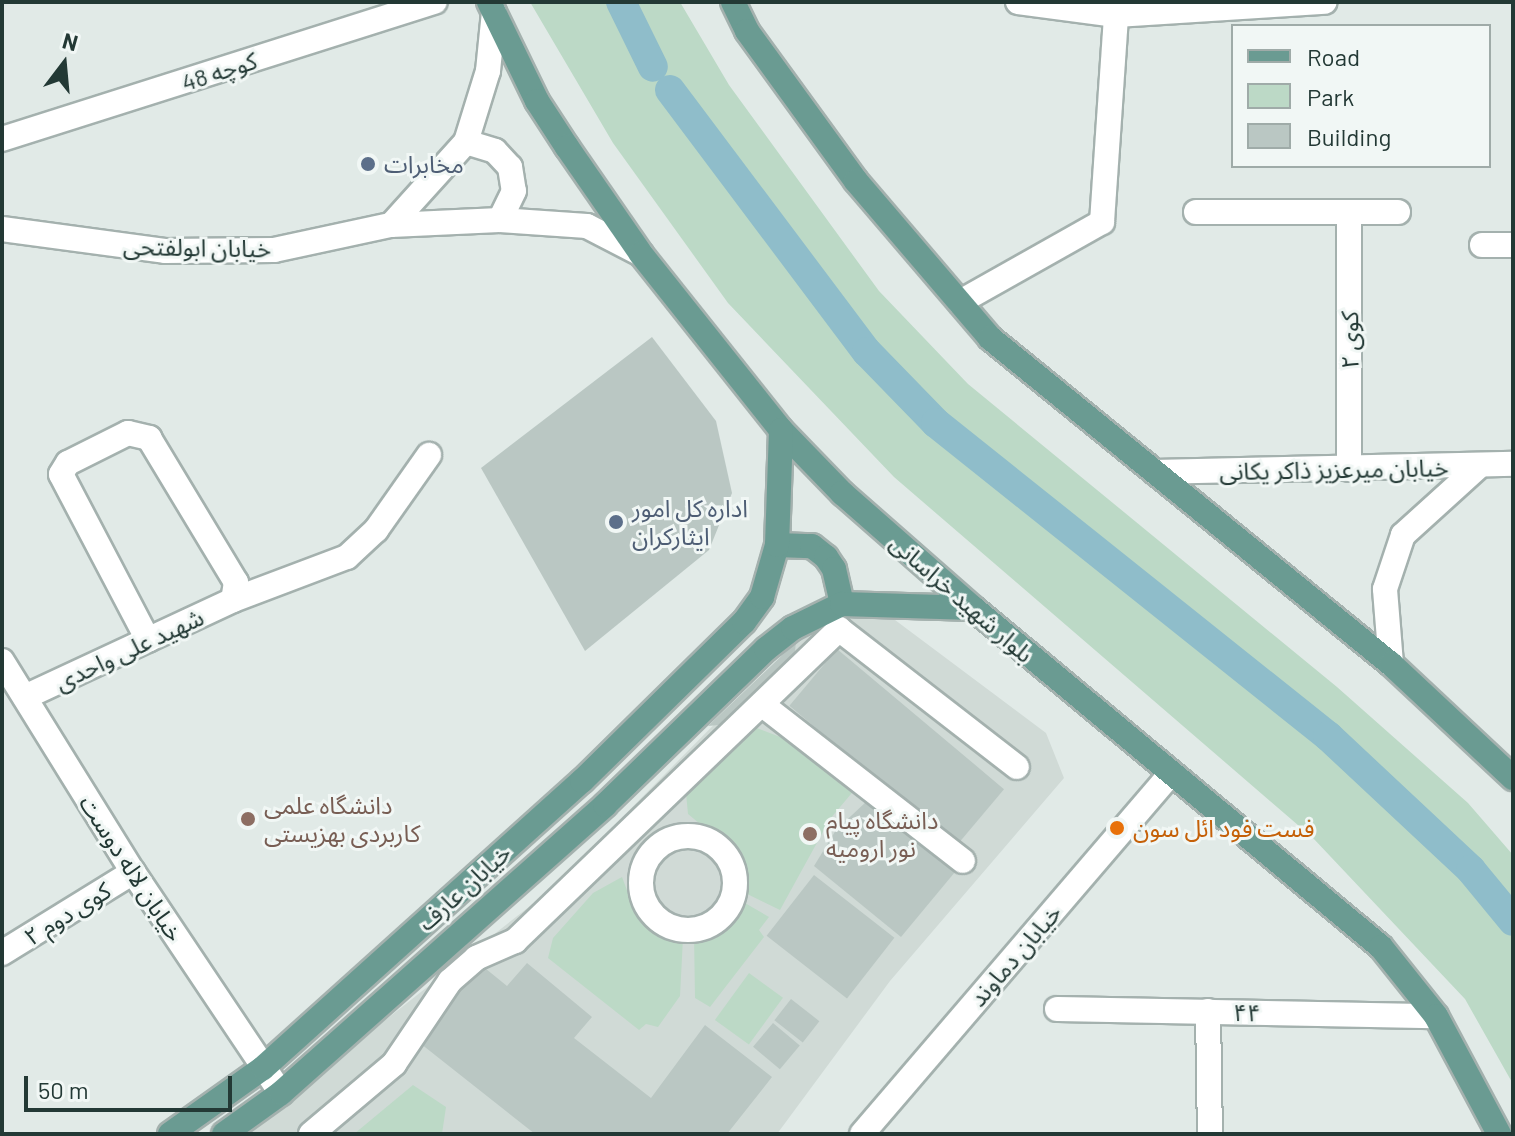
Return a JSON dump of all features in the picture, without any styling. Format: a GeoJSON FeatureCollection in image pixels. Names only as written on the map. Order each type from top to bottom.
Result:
{"type":"FeatureCollection","features":[{"type":"Feature","properties":{"kind":"main road"},"geometry":{"type":"LineString","coordinates":[[733,2],[747,31],[856,181],[990,338],[1391,664],[1513,778]]}},
{"type":"Feature","properties":{"kind":"main road","name":"بلوار شهید خراسانی"},"geometry":{"type":"LineString","coordinates":[[491,7],[537,101],[641,254],[781,430],[842,493],[973,608],[1169,776],[1381,947],[1436,1016],[1499,1134]]}},
{"type":"Feature","properties":{"kind":"main road","name":"خیابان عارف"},"geometry":{"type":"LineString","coordinates":[[170,1134],[263,1068],[582,781],[744,622],[762,597],[777,545],[781,430]]}},
{"type":"Feature","properties":{"kind":"main road"},"geometry":{"type":"LineString","coordinates":[[777,545],[812,546],[826,557],[842,604],[973,608]]}},
{"type":"Feature","properties":{"kind":"main road","name":"خیابان عارف"},"geometry":{"type":"LineString","coordinates":[[224,1134],[281,1093],[605,805],[766,649],[842,604]]}},
{"type":"Feature","properties":{"kind":"street","name":"کوچه 48"},"geometry":{"type":"LineString","coordinates":[[2,139],[435,2]]}},
{"type":"Feature","properties":{"kind":"street"},"geometry":{"type":"LineString","coordinates":[[1018,2],[1117,9],[1325,2]]}},
{"type":"Feature","properties":{"kind":"street"},"geometry":{"type":"LineString","coordinates":[[391,225],[466,142],[488,71],[491,7]]}},
{"type":"Feature","properties":{"kind":"street"},"geometry":{"type":"LineString","coordinates":[[960,302],[1102,222],[1117,9]]}},
{"type":"Feature","properties":{"kind":"street"},"geometry":{"type":"LineString","coordinates":[[466,142],[495,151],[510,167],[514,191],[500,220]]}},
{"type":"Feature","properties":{"kind":"street"},"geometry":{"type":"LineString","coordinates":[[1196,212],[1398,212]]}},
{"type":"Feature","properties":{"kind":"street","name":"کوی ۲"},"geometry":{"type":"LineString","coordinates":[[1349,212],[1349,469]]}},
{"type":"Feature","properties":{"kind":"street","name":"خیابان ابولفتحی"},"geometry":{"type":"LineString","coordinates":[[2,229],[165,251],[274,250],[391,225],[500,220],[587,226],[641,254]]}},
{"type":"Feature","properties":{"kind":"street"},"geometry":{"type":"LineString","coordinates":[[1482,245],[1513,245]]}},
{"type":"Feature","properties":{"kind":"street"},"geometry":{"type":"LineString","coordinates":[[148,640],[61,474],[68,463],[128,433],[149,438],[236,582],[233,600]]}},
{"type":"Feature","properties":{"kind":"street","name":"شهید علی واحدی"},"geometry":{"type":"LineString","coordinates":[[25,697],[233,600],[347,557],[376,530],[429,455]]}},
{"type":"Feature","properties":{"kind":"street","name":"خیابان میرعزیز ذاکر یکانی"},"geometry":{"type":"LineString","coordinates":[[1155,472],[1513,464]]}},
{"type":"Feature","properties":{"kind":"street"},"geometry":{"type":"LineString","coordinates":[[1391,664],[1385,589],[1403,535],[1479,466]]}},
{"type":"Feature","properties":{"kind":"street"},"geometry":{"type":"LineString","coordinates":[[311,1134],[394,1064],[450,981],[476,958],[515,941],[764,706],[839,629],[1017,767]]}},
{"type":"Feature","properties":{"kind":"street","name":"خیابان لاله دوست"},"geometry":{"type":"LineString","coordinates":[[3,665],[133,872],[281,1093]]}},
{"type":"Feature","properties":{"kind":"street"},"geometry":{"type":"LineString","coordinates":[[764,706],[963,861]]}},
{"type":"Feature","properties":{"kind":"street","name":"خیابان دماوند"},"geometry":{"type":"LineString","coordinates":[[862,1134],[1169,776]]}},
{"type":"Feature","properties":{"kind":"street"},"geometry":{"type":"LineString","coordinates":[[605,805],[656,849]]}},
{"type":"Feature","properties":{"kind":"street","name":"کوی دوم ۲"},"geometry":{"type":"LineString","coordinates":[[2,953],[133,872]]}},
{"type":"Feature","properties":{"kind":"street","name":"۴۴"},"geometry":{"type":"LineString","coordinates":[[1057,1009],[1436,1016]]}},
{"type":"Feature","properties":{"kind":"street"},"geometry":{"type":"LineString","coordinates":[[1208,1011],[1210,1134]]}},
{"type":"Feature","properties":{"kind":"shaded area","name":"دانشگاه پیام نور ارومیه"},"geometry":{"type":"Polygon","coordinates":[[[887,614],[1046,733],[1064,778],[890,981],[777,1134],[241,1134],[549,891],[796,642],[856,617],[887,614]]]}},
{"type":"Feature","properties":{"kind":"green space"},"geometry":{"type":"Polygon","coordinates":[[[530,2],[680,2],[729,85],[879,291],[968,384],[1337,687],[1468,803],[1513,855],[1513,1084],[1465,999],[1313,838],[894,477],[728,303],[613,143],[530,2]]]}},
{"type":"Feature","properties":{"kind":"green space"},"geometry":{"type":"Polygon","coordinates":[[[754,727],[788,740],[856,788],[830,819],[780,910],[739,890],[741,872],[728,847],[688,814],[686,793],[754,727]]]}},
{"type":"Feature","properties":{"kind":"green space"},"geometry":{"type":"Polygon","coordinates":[[[622,877],[628,893],[655,926],[683,938],[680,996],[658,1027],[646,1024],[639,1030],[548,958],[553,938],[593,893],[622,877]]]}},
{"type":"Feature","properties":{"kind":"green space"},"geometry":{"type":"Polygon","coordinates":[[[738,899],[769,917],[759,930],[764,937],[710,1007],[695,998],[694,935],[723,922],[738,899]]]}},
{"type":"Feature","properties":{"kind":"green space"},"geometry":{"type":"Polygon","coordinates":[[[749,973],[783,998],[749,1045],[715,1020],[749,973]]]}},
{"type":"Feature","properties":{"kind":"green space"},"geometry":{"type":"Polygon","coordinates":[[[413,1085],[446,1107],[442,1134],[354,1134],[413,1085]]]}},
{"type":"Feature","properties":{"kind":"building","name":"اداره کل امور ایثارکران"},"geometry":{"type":"Polygon","coordinates":[[[652,337],[716,421],[732,493],[709,550],[585,651],[481,468],[652,337]]]}},
{"type":"Feature","properties":{"kind":"building"},"geometry":{"type":"Polygon","coordinates":[[[796,642],[794,660],[729,724],[708,726],[796,642]]]}},
{"type":"Feature","properties":{"kind":"building"},"geometry":{"type":"Polygon","coordinates":[[[837,649],[1004,789],[956,846],[789,706],[837,649]]]}},
{"type":"Feature","properties":{"kind":"building"},"geometry":{"type":"Polygon","coordinates":[[[867,801],[955,872],[901,937],[814,866],[836,830],[867,801]]]}},
{"type":"Feature","properties":{"kind":"building"},"geometry":{"type":"Polygon","coordinates":[[[814,875],[894,938],[847,998],[767,936],[814,875]]]}},
{"type":"Feature","properties":{"kind":"building"},"geometry":{"type":"Polygon","coordinates":[[[475,960],[507,986],[527,963],[592,1017],[574,1038],[651,1098],[705,1025],[772,1077],[727,1134],[535,1134],[416,1040],[475,960]]]}},
{"type":"Feature","properties":{"kind":"building"},"geometry":{"type":"Polygon","coordinates":[[[791,999],[819,1021],[803,1042],[774,1020],[791,999]]]}},
{"type":"Feature","properties":{"kind":"building"},"geometry":{"type":"Polygon","coordinates":[[[773,1023],[800,1045],[780,1069],[753,1047],[773,1023]]]}},
{"type":"Feature","properties":{"kind":"waterway"},"geometry":{"type":"LineString","coordinates":[[621,2],[653,67]]}},
{"type":"Feature","properties":{"kind":"waterway"},"geometry":{"type":"LineString","coordinates":[[670,90],[867,352],[936,423],[1328,736],[1471,870],[1513,921]]}},
{"type":"Feature","properties":{"kind":"place","name":"مخابرات"},"geometry":{"type":"Point","coordinates":[368,164]}},
{"type":"Feature","properties":{"kind":"place","name":"اداره کل امور ایثارکران"},"geometry":{"type":"Point","coordinates":[616,522]}},
{"type":"Feature","properties":{"kind":"place","name":"دانشگاه علمی کاربردی بهزیستی"},"geometry":{"type":"Point","coordinates":[248,819]}},
{"type":"Feature","properties":{"kind":"place","name":"فست فود ائل سون"},"geometry":{"type":"Point","coordinates":[1117,828]}},
{"type":"Feature","properties":{"kind":"place","name":"دانشگاه پیام نور ارومیه"},"geometry":{"type":"Point","coordinates":[810,834]}}]}
